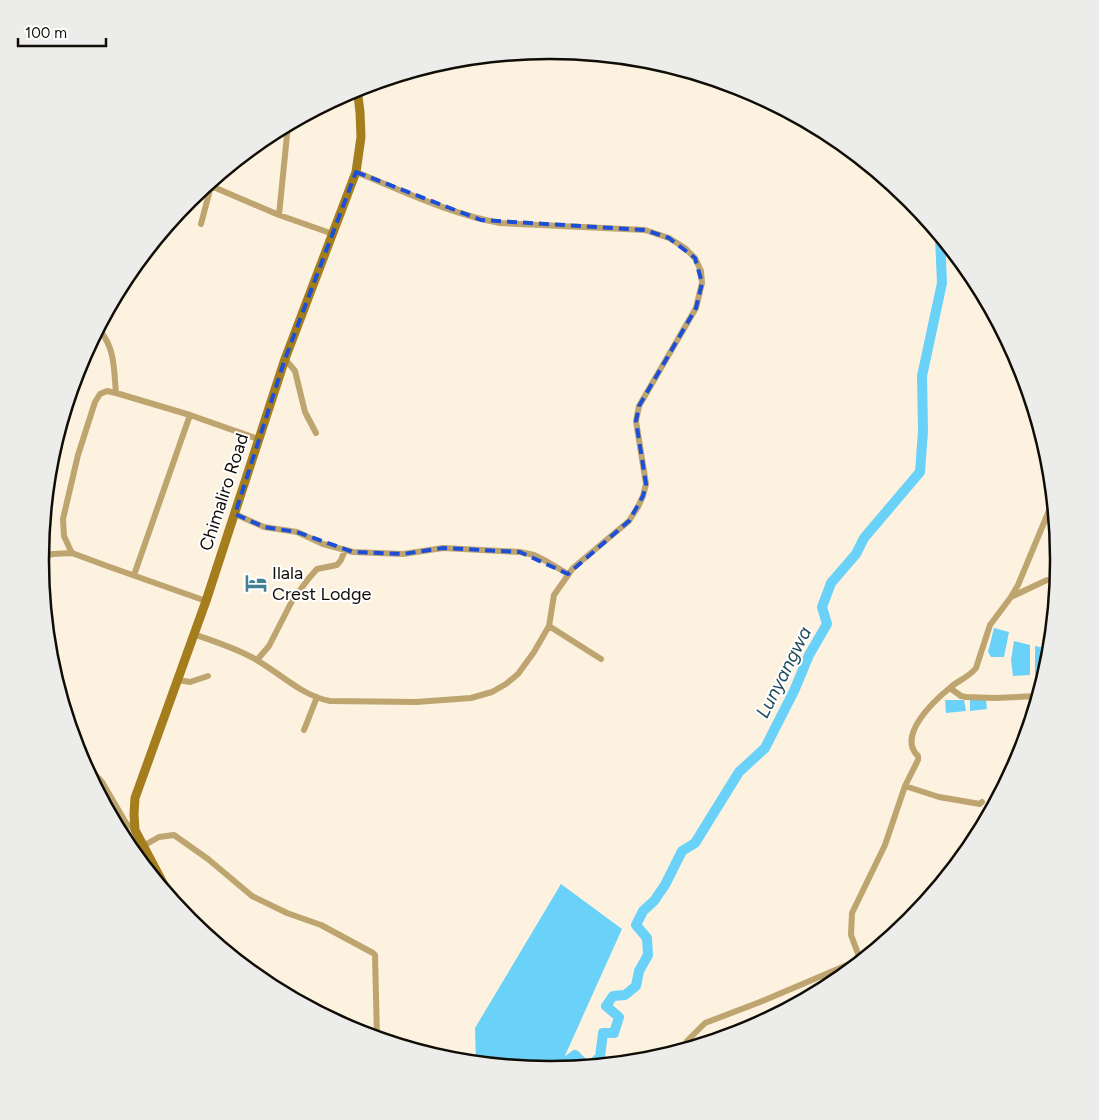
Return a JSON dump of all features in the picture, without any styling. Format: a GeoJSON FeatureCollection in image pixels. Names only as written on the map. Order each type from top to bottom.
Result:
{"type":"FeatureCollection","features":[{"type":"Feature","properties":{"kind":"street","name":"Chimaliro Road"},"geometry":{"type":"LineString","coordinates":[[155,869],[135,830],[135,798],[206,601],[285,359],[356,172],[361,138],[358,97]]}},
{"type":"Feature","properties":{"kind":"street"},"geometry":{"type":"LineString","coordinates":[[279,215],[287,134]]}},
{"type":"Feature","properties":{"kind":"street"},"geometry":{"type":"LineString","coordinates":[[193,634],[232,648],[257,660],[317,698],[330,701],[416,702],[471,698],[492,692],[518,674],[534,652],[549,626],[554,595],[568,574],[629,521],[643,496],[646,484],[636,421],[639,406],[696,308],[702,283],[702,271],[696,258],[669,238],[645,230],[500,223],[481,220],[422,199],[356,172]]}},
{"type":"Feature","properties":{"kind":"street"},"geometry":{"type":"LineString","coordinates":[[217,186],[279,215],[333,234]]}},
{"type":"Feature","properties":{"kind":"street"},"geometry":{"type":"LineString","coordinates":[[201,224],[209,193]]}},
{"type":"Feature","properties":{"kind":"street"},"geometry":{"type":"LineString","coordinates":[[103,334],[111,348],[116,393]]}},
{"type":"Feature","properties":{"kind":"street"},"geometry":{"type":"LineString","coordinates":[[285,359],[295,371],[305,412],[316,433]]}},
{"type":"Feature","properties":{"kind":"street"},"geometry":{"type":"LineString","coordinates":[[72,553],[64,536],[62,519],[78,455],[95,402],[100,394],[107,391],[116,393],[258,438]]}},
{"type":"Feature","properties":{"kind":"street"},"geometry":{"type":"LineString","coordinates":[[134,575],[190,415]]}},
{"type":"Feature","properties":{"kind":"street"},"geometry":{"type":"LineString","coordinates":[[235,514],[264,527],[297,532],[323,544],[356,552],[399,554],[443,548],[520,552],[534,555],[568,574]]}},
{"type":"Feature","properties":{"kind":"street"},"geometry":{"type":"LineString","coordinates":[[860,952],[851,935],[852,913],[885,845],[905,786],[919,758],[914,752],[912,736],[930,706],[976,668],[990,625],[1011,597],[1022,576],[1048,514]]}},
{"type":"Feature","properties":{"kind":"street"},"geometry":{"type":"LineString","coordinates":[[257,660],[270,643],[292,601],[309,578],[317,569],[337,565],[342,560],[345,550]]}},
{"type":"Feature","properties":{"kind":"street"},"geometry":{"type":"LineString","coordinates":[[49,555],[72,553],[206,601]]}},
{"type":"Feature","properties":{"kind":"street"},"geometry":{"type":"LineString","coordinates":[[1011,597],[1047,580]]}},
{"type":"Feature","properties":{"kind":"street"},"geometry":{"type":"LineString","coordinates":[[549,626],[602,659]]}},
{"type":"Feature","properties":{"kind":"street"},"geometry":{"type":"LineString","coordinates":[[178,680],[190,682],[208,676]]}},
{"type":"Feature","properties":{"kind":"street"},"geometry":{"type":"LineString","coordinates":[[950,688],[957,694],[966,697],[1031,696]]}},
{"type":"Feature","properties":{"kind":"street"},"geometry":{"type":"LineString","coordinates":[[304,730],[317,698]]}},
{"type":"Feature","properties":{"kind":"street"},"geometry":{"type":"LineString","coordinates":[[99,779],[126,823],[135,830]]}},
{"type":"Feature","properties":{"kind":"street"},"geometry":{"type":"LineString","coordinates":[[905,786],[942,798],[980,804],[982,802]]}},
{"type":"Feature","properties":{"kind":"street"},"geometry":{"type":"LineString","coordinates":[[143,846],[159,837],[174,835],[208,859],[252,896],[288,913],[321,925],[373,953],[375,955],[377,1030]]}},
{"type":"Feature","properties":{"kind":"street"},"geometry":{"type":"LineString","coordinates":[[686,1042],[705,1023],[838,969]]}},
{"type":"Feature","properties":{"kind":"highlighted area"},"geometry":{"type":"Polygon","coordinates":[[[356,172],[481,220],[645,230],[669,238],[695,258],[702,283],[696,308],[639,406],[636,421],[646,484],[643,496],[629,521],[568,574],[520,552],[443,548],[403,554],[353,552],[297,532],[264,527],[235,514],[285,359],[356,172]]]}},
{"type":"Feature","properties":{"kind":"water"},"geometry":{"type":"Polygon","coordinates":[[[994,628],[1009,632],[1004,657],[991,657],[988,652],[994,628]]]}},
{"type":"Feature","properties":{"kind":"water"},"geometry":{"type":"Polygon","coordinates":[[[1014,641],[1030,645],[1030,675],[1013,676],[1011,660],[1014,641]]]}},
{"type":"Feature","properties":{"kind":"water"},"geometry":{"type":"Polygon","coordinates":[[[1035,646],[1043,648],[1035,676],[1035,646]]]}},
{"type":"Feature","properties":{"kind":"water"},"geometry":{"type":"Polygon","coordinates":[[[970,699],[986,699],[987,709],[970,711],[970,699]]]}},
{"type":"Feature","properties":{"kind":"water"},"geometry":{"type":"Polygon","coordinates":[[[945,700],[964,700],[966,711],[946,713],[945,700]]]}},
{"type":"Feature","properties":{"kind":"water"},"geometry":{"type":"Polygon","coordinates":[[[561,884],[622,929],[563,1061],[517,1060],[476,1055],[475,1028],[561,884]]]}},
{"type":"Feature","properties":{"kind":"waterway","name":"Lunyangwa"},"geometry":{"type":"LineString","coordinates":[[599,1058],[603,1033],[614,1033],[619,1017],[606,1006],[613,996],[625,995],[636,986],[639,971],[648,955],[647,938],[636,925],[643,911],[654,901],[665,885],[682,851],[695,843],[739,772],[765,748],[794,691],[809,655],[827,624],[822,607],[831,583],[856,554],[864,538],[920,472],[923,431],[922,376],[942,283],[940,247]]}},
{"type":"Feature","properties":{"kind":"waterway","name":"Lunyangwa"},"geometry":{"type":"LineString","coordinates":[[568,1060],[575,1055],[580,1060]]}},
{"type":"Feature","properties":{"kind":"place","name":"Ilala Crest Lodge"},"geometry":{"type":"Point","coordinates":[256,583]}}]}
